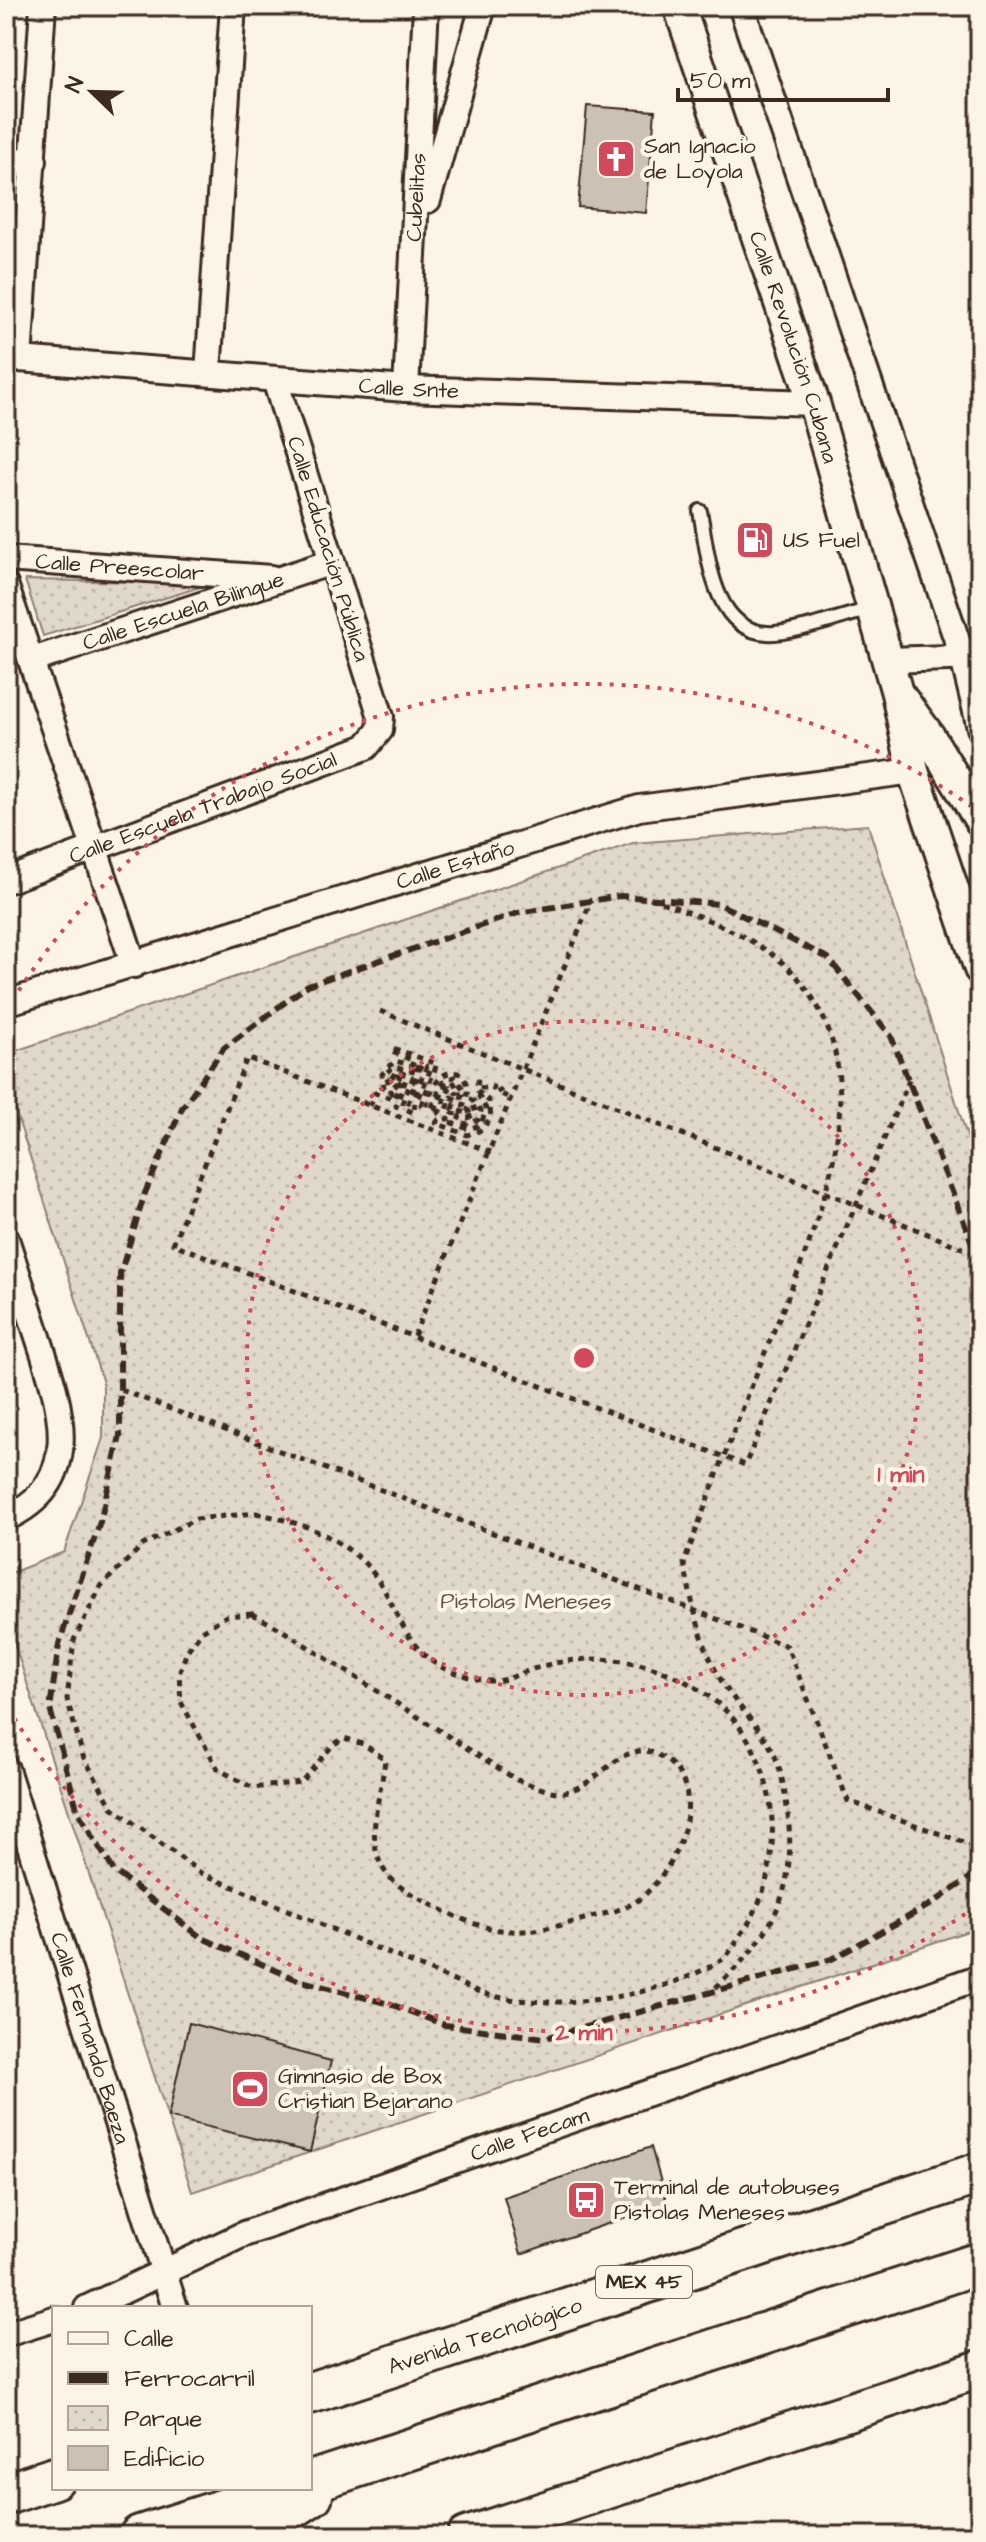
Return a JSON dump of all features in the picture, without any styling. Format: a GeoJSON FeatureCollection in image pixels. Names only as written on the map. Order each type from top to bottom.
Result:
{"type":"FeatureCollection","features":[{"type":"Feature","properties":{"kind":"main road","name":"Avenida Tecnológico"},"geometry":{"type":"LineString","coordinates":[[312,2392],[980,2173]]}},
{"type":"Feature","properties":{"kind":"main road"},"geometry":{"type":"LineString","coordinates":[[249,2536],[295,2508],[326,2477],[980,2263]]}},
{"type":"Feature","properties":{"kind":"main road"},"geometry":{"type":"LineString","coordinates":[[466,2536],[980,2369]]}},
{"type":"Feature","properties":{"kind":"main road"},"geometry":{"type":"LineString","coordinates":[[6,2494],[52,2479]]}},
{"type":"Feature","properties":{"kind":"main road"},"geometry":{"type":"LineString","coordinates":[[140,2536],[285,2490]]}},
{"type":"Feature","properties":{"kind":"street"},"geometry":{"type":"LineString","coordinates":[[13,359],[34,161],[43,6]]}},
{"type":"Feature","properties":{"kind":"street"},"geometry":{"type":"LineString","coordinates":[[208,373],[233,6]]}},
{"type":"Feature","properties":{"kind":"street","name":"Cubelitas"},"geometry":{"type":"LineString","coordinates":[[406,389],[426,6]]}},
{"type":"Feature","properties":{"kind":"street"},"geometry":{"type":"LineString","coordinates":[[416,240],[483,6]]}},
{"type":"Feature","properties":{"kind":"street","name":"Calle Revolución Cubana"},"geometry":{"type":"LineString","coordinates":[[679,6],[814,403],[897,693],[913,771],[980,969]]}},
{"type":"Feature","properties":{"kind":"street"},"geometry":{"type":"LineString","coordinates":[[741,6],[971,657],[980,728]]}},
{"type":"Feature","properties":{"kind":"street"},"geometry":{"type":"LineString","coordinates":[[6,160],[34,161]]}},
{"type":"Feature","properties":{"kind":"street","name":"Calle Snte"},"geometry":{"type":"LineString","coordinates":[[13,359],[406,389],[814,403]]}},
{"type":"Feature","properties":{"kind":"street","name":"Calle Educación Pública"},"geometry":{"type":"LineString","coordinates":[[275,380],[381,717]]}},
{"type":"Feature","properties":{"kind":"street","name":"Calle Preescolar"},"geometry":{"type":"LineString","coordinates":[[6,559],[282,579]]}},
{"type":"Feature","properties":{"kind":"street","name":"Calle Escuela Bilingue"},"geometry":{"type":"LineString","coordinates":[[33,660],[332,562]]}},
{"type":"Feature","properties":{"kind":"street"},"geometry":{"type":"LineString","coordinates":[[6,587],[134,965]]}},
{"type":"Feature","properties":{"kind":"street"},"geometry":{"type":"LineString","coordinates":[[887,660],[971,657]]}},
{"type":"Feature","properties":{"kind":"street","name":"Calle Revolución Cubana"},"geometry":{"type":"LineString","coordinates":[[897,693],[929,736],[980,820]]}},
{"type":"Feature","properties":{"kind":"street","name":"Calle Escuela Trabajo Social"},"geometry":{"type":"LineString","coordinates":[[6,881],[366,747],[380,730],[381,717]]}},
{"type":"Feature","properties":{"kind":"street","name":"Calle Estaño"},"geometry":{"type":"LineString","coordinates":[[6,1003],[639,808],[913,771]]}},
{"type":"Feature","properties":{"kind":"street"},"geometry":{"type":"LineString","coordinates":[[6,1239],[59,1401],[63,1433],[61,1456],[45,1486],[34,1499],[6,1518]]}},
{"type":"Feature","properties":{"kind":"street","name":"Calle Fernando Baeza"},"geometry":{"type":"LineString","coordinates":[[6,1769],[174,2306]]}},
{"type":"Feature","properties":{"kind":"street","name":"Calle Fecam"},"geometry":{"type":"LineString","coordinates":[[92,2306],[164,2275],[244,2234],[980,1977]]}},
{"type":"Feature","properties":{"kind":"street"},"geometry":{"type":"LineString","coordinates":[[6,2334],[52,2320]]}},
{"type":"Feature","properties":{"kind":"lane"},"geometry":{"type":"LineString","coordinates":[[700,511],[712,572],[722,601],[738,623],[752,631],[771,634],[871,609]]}},
{"type":"Feature","properties":{"kind":"path"},"geometry":{"type":"LineString","coordinates":[[650,898],[701,916],[754,944],[797,977],[827,1027],[838,1072],[839,1127],[827,1193],[684,1563],[693,1610],[715,1671],[772,1750],[785,1792],[793,1856],[775,1919],[746,1959],[712,1991]]}},
{"type":"Feature","properties":{"kind":"path"},"geometry":{"type":"LineString","coordinates":[[414,1336],[591,901]]}},
{"type":"Feature","properties":{"kind":"path"},"geometry":{"type":"LineString","coordinates":[[380,1011],[977,1254]]}},
{"type":"Feature","properties":{"kind":"path"},"geometry":{"type":"LineString","coordinates":[[414,1074],[393,1067],[386,1073],[391,1093],[384,1088],[382,1074],[388,1066],[395,1061],[412,1065],[414,1061],[392,1052],[393,1048],[437,1064],[421,1105],[426,1107],[437,1080],[445,1073],[458,1073],[467,1086],[468,1095],[463,1106],[455,1104],[453,1109],[470,1114],[468,1109],[473,1105],[476,1113],[468,1118],[460,1116],[458,1121],[466,1124],[478,1120],[481,1111],[472,1099],[474,1095],[479,1096],[486,1109],[481,1125],[468,1129],[452,1123],[455,1114],[447,1110],[451,1097],[460,1101],[464,1090],[454,1077],[443,1082],[431,1109],[435,1110],[446,1084],[453,1081],[459,1092],[450,1087],[439,1113],[448,1119],[439,1119],[436,1123],[467,1135],[482,1130],[491,1117],[489,1101],[476,1090],[478,1081],[486,1089],[488,1085],[493,1087],[492,1092],[502,1089],[501,1094],[512,1099]]}},
{"type":"Feature","properties":{"kind":"path"},"geometry":{"type":"LineString","coordinates":[[491,1152],[247,1058],[173,1244],[745,1465],[910,1078]]}},
{"type":"Feature","properties":{"kind":"path"},"geometry":{"type":"LineString","coordinates":[[370,1106],[375,1093],[394,1099],[398,1087],[397,1076],[406,1079],[396,1106],[400,1108],[419,1063],[415,1082],[419,1084],[427,1066],[431,1068],[419,1098],[415,1097]]}},
{"type":"Feature","properties":{"kind":"path"},"geometry":{"type":"LineString","coordinates":[[398,1087],[391,1079],[396,1071],[414,1074]]}},
{"type":"Feature","properties":{"kind":"path"},"geometry":{"type":"LineString","coordinates":[[414,1087],[418,1089],[415,1097],[414,1113],[406,1109],[414,1087]]}},
{"type":"Feature","properties":{"kind":"path"},"geometry":{"type":"LineString","coordinates":[[121,1390],[787,1646],[848,1801],[980,1848]]}},
{"type":"Feature","properties":{"kind":"path"},"geometry":{"type":"LineString","coordinates":[[256,1513],[313,1526],[361,1560],[393,1605],[414,1649],[449,1671],[496,1684],[551,1664],[610,1658],[668,1671],[717,1703],[754,1750],[773,1806],[773,1862],[755,1915],[722,1960],[666,1983],[616,1997],[514,2001],[484,1994],[201,1873],[112,1807],[83,1756],[67,1699],[74,1640],[101,1586],[143,1545],[196,1519],[256,1513]]}},
{"type":"Feature","properties":{"kind":"path"},"geometry":{"type":"LineString","coordinates":[[252,1614],[277,1627],[517,1780],[561,1793],[586,1785],[628,1751],[645,1751],[671,1764],[687,1791],[688,1824],[670,1862],[637,1902],[542,1931],[505,1932],[471,1925],[399,1888],[379,1862],[373,1826],[385,1759],[363,1744],[344,1738],[333,1745],[301,1782],[253,1788],[218,1769],[181,1702],[179,1674],[187,1651],[202,1631],[226,1616],[252,1614]]}},
{"type":"Feature","properties":{"kind":"green space"},"geometry":{"type":"Polygon","coordinates":[[[25,580],[213,583],[43,636],[25,580]]]}},
{"type":"Feature","properties":{"kind":"green space","name":"Pistolas Meneses"},"geometry":{"type":"Polygon","coordinates":[[[868,825],[980,1177],[980,1927],[192,2192],[6,1618],[6,1575],[64,1552],[103,1438],[103,1383],[6,1082],[6,1054],[633,843],[868,825]]]}},
{"type":"Feature","properties":{"kind":"building","name":"San Ignacio de Loyola"},"geometry":{"type":"Polygon","coordinates":[[[587,106],[655,111],[646,213],[578,207],[587,106]]]}},
{"type":"Feature","properties":{"kind":"building","name":"Gimnasio de Box Cristian Bejarano"},"geometry":{"type":"Polygon","coordinates":[[[189,2023],[331,2061],[310,2152],[168,2117],[189,2023]]]}},
{"type":"Feature","properties":{"kind":"building","name":"Terminal de autobuses Pistolas Meneses"},"geometry":{"type":"Polygon","coordinates":[[[651,2147],[667,2203],[521,2254],[504,2197],[651,2147]]]}},
{"type":"Feature","properties":{"kind":"railway"},"geometry":{"type":"LineString","coordinates":[[980,1263],[891,1036],[828,958],[719,904],[620,896],[518,913],[308,985],[224,1048],[182,1108],[145,1193],[120,1274],[120,1436],[100,1522],[59,1644],[50,1709],[78,1812],[114,1871],[202,1938],[298,1980],[393,2005],[445,2025],[545,2038],[832,1959],[933,1903],[980,1871]]}},
{"type":"Feature","properties":{"kind":"place","name":"San Ignacio de Loyola"},"geometry":{"type":"Point","coordinates":[616,159]}},
{"type":"Feature","properties":{"kind":"place","name":"US Fuel"},"geometry":{"type":"Point","coordinates":[755,540]}},
{"type":"Feature","properties":{"kind":"place","name":"Gimnasio de Box Cristian Bejarano"},"geometry":{"type":"Point","coordinates":[250,2089]}},
{"type":"Feature","properties":{"kind":"place","name":"Terminal de autobuses Pistolas Meneses"},"geometry":{"type":"Point","coordinates":[586,2200]}}]}
